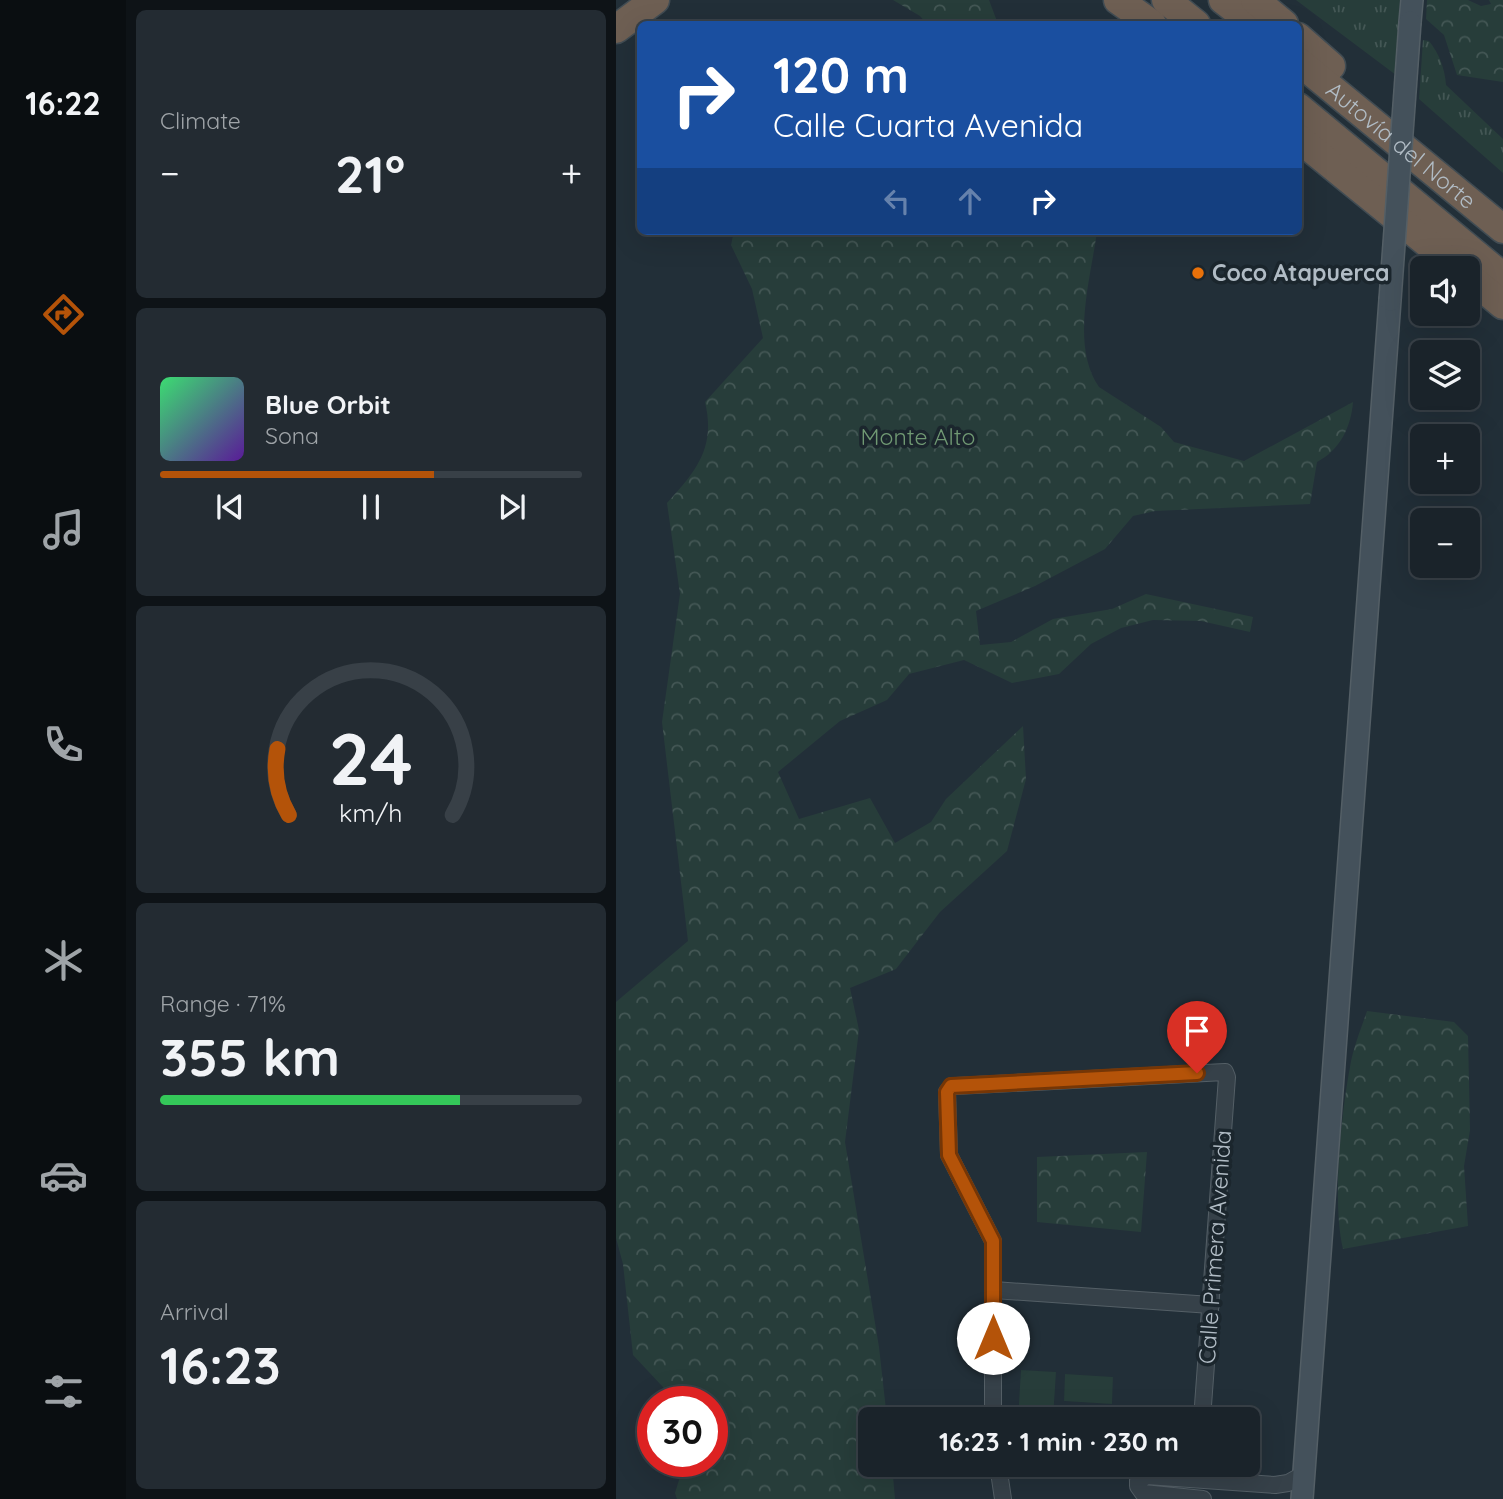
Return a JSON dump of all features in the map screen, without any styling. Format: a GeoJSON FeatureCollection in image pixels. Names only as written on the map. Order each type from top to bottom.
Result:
{"type":"FeatureCollection","features":[{"type":"Feature","properties":{"kind":"highway"},"geometry":{"type":"LineString","coordinates":[[616,29],[655,0]]}},
{"type":"Feature","properties":{"kind":"highway"},"geometry":{"type":"LineString","coordinates":[[1118,0],[1148,21]]}},
{"type":"Feature","properties":{"kind":"highway"},"geometry":{"type":"LineString","coordinates":[[1166,0],[1192,21]]}},
{"type":"Feature","properties":{"kind":"highway"},"geometry":{"type":"LineString","coordinates":[[1223,0],[1250,21]]}},
{"type":"Feature","properties":{"kind":"highway"},"geometry":{"type":"LineString","coordinates":[[1255,0],[1280,21]]}},
{"type":"Feature","properties":{"kind":"highway"},"geometry":{"type":"LineString","coordinates":[[1302,41],[1416,141],[1428,164]]}},
{"type":"Feature","properties":{"kind":"highway","name":"Autovía del Norte"},"geometry":{"type":"LineString","coordinates":[[1302,64],[1428,164],[1503,229]]}},
{"type":"Feature","properties":{"kind":"highway","name":"Autovía del Norte"},"geometry":{"type":"LineString","coordinates":[[1302,110],[1503,277]]}},
{"type":"Feature","properties":{"kind":"highway"},"geometry":{"type":"LineString","coordinates":[[1302,141],[1443,256]]}},
{"type":"Feature","properties":{"kind":"highway"},"geometry":{"type":"LineString","coordinates":[[1480,286],[1503,305]]}},
{"type":"Feature","properties":{"kind":"main road"},"geometry":{"type":"LineString","coordinates":[[1302,1499],[1412,0]]}},
{"type":"Feature","properties":{"kind":"street","name":"Calle Primera Avenida"},"geometry":{"type":"LineString","coordinates":[[994,1290],[993,1241],[949,1155],[947,1092],[951,1086],[1227,1074],[1203,1407]]}},
{"type":"Feature","properties":{"kind":"street"},"geometry":{"type":"LineString","coordinates":[[993,1407],[994,1290],[1211,1306]]}},
{"type":"Feature","properties":{"kind":"street"},"geometry":{"type":"LineString","coordinates":[[1228,1477],[1275,1485],[1288,1483],[1304,1474]]}},
{"type":"Feature","properties":{"kind":"street"},"geometry":{"type":"LineString","coordinates":[[1000,1477],[1003,1499]]}},
{"type":"Feature","properties":{"kind":"street"},"geometry":{"type":"LineString","coordinates":[[1141,1477],[1138,1486],[1143,1493],[1203,1499]]}},
{"type":"Feature","properties":{"kind":"street"},"geometry":{"type":"LineString","coordinates":[[1196,1499],[1198,1477]]}},
{"type":"Feature","properties":{"kind":"green space"},"geometry":{"type":"Polygon","coordinates":[[[893,0],[989,0],[997,21],[924,21],[893,0]]]}},
{"type":"Feature","properties":{"kind":"green space"},"geometry":{"type":"Polygon","coordinates":[[[1296,0],[1400,0],[1396,75],[1296,0]]]}},
{"type":"Feature","properties":{"kind":"green space"},"geometry":{"type":"Polygon","coordinates":[[[1427,0],[1468,0],[1481,6],[1491,4],[1489,0],[1503,0],[1503,82],[1457,75],[1444,35],[1426,19],[1427,0]]]}},
{"type":"Feature","properties":{"kind":"green space"},"geometry":{"type":"Polygon","coordinates":[[[1423,40],[1429,41],[1439,56],[1446,85],[1503,139],[1503,173],[1419,99],[1423,40]]]}},
{"type":"Feature","properties":{"kind":"green space","name":"Monte Alto"},"geometry":{"type":"Polygon","coordinates":[[[733,235],[1096,235],[1087,290],[1084,332],[1090,370],[1099,387],[1161,427],[1174,442],[1244,461],[1353,402],[1343,437],[1332,451],[1317,462],[1310,504],[1155,511],[1133,516],[1105,549],[1035,586],[976,611],[980,645],[1011,642],[1053,619],[1112,609],[1146,594],[1253,617],[1250,632],[1201,621],[1153,620],[1121,628],[1091,644],[1059,674],[1012,683],[964,660],[909,674],[887,700],[840,721],[778,772],[799,819],[870,798],[895,843],[931,822],[946,799],[1023,726],[1026,779],[1007,851],[940,912],[896,969],[850,988],[859,1030],[845,1142],[879,1347],[886,1407],[858,1407],[858,1477],[893,1477],[895,1499],[677,1499],[675,1493],[680,1477],[728,1477],[728,1386],[662,1386],[633,1355],[623,1264],[616,1238],[616,1002],[688,941],[662,722],[680,594],[667,503],[701,458],[708,433],[705,402],[763,338],[752,289],[731,245],[733,235]]]}},
{"type":"Feature","properties":{"kind":"green space"},"geometry":{"type":"Polygon","coordinates":[[[1367,1011],[1454,1022],[1468,1036],[1470,1130],[1464,1166],[1468,1226],[1343,1249],[1338,1208],[1341,1134],[1351,1060],[1367,1011]]]}},
{"type":"Feature","properties":{"kind":"green space"},"geometry":{"type":"Polygon","coordinates":[[[1147,1152],[1141,1232],[1037,1222],[1037,1157],[1147,1152]]]}},
{"type":"Feature","properties":{"kind":"green space"},"geometry":{"type":"Polygon","coordinates":[[[1021,1370],[1056,1372],[1054,1407],[1019,1407],[1021,1370]]]}},
{"type":"Feature","properties":{"kind":"green space"},"geometry":{"type":"Polygon","coordinates":[[[1065,1374],[1113,1377],[1112,1404],[1064,1401],[1065,1374]]]}},
{"type":"Feature","properties":{"kind":"place","name":"Coco Atapuerca"},"geometry":{"type":"Point","coordinates":[1198,273]}},
{"type":"Feature","properties":{"kind":"route"},"geometry":{"type":"LineString","coordinates":[[993,1338],[993,1241],[949,1155],[947,1092],[951,1086],[1197,1073]]}}]}
